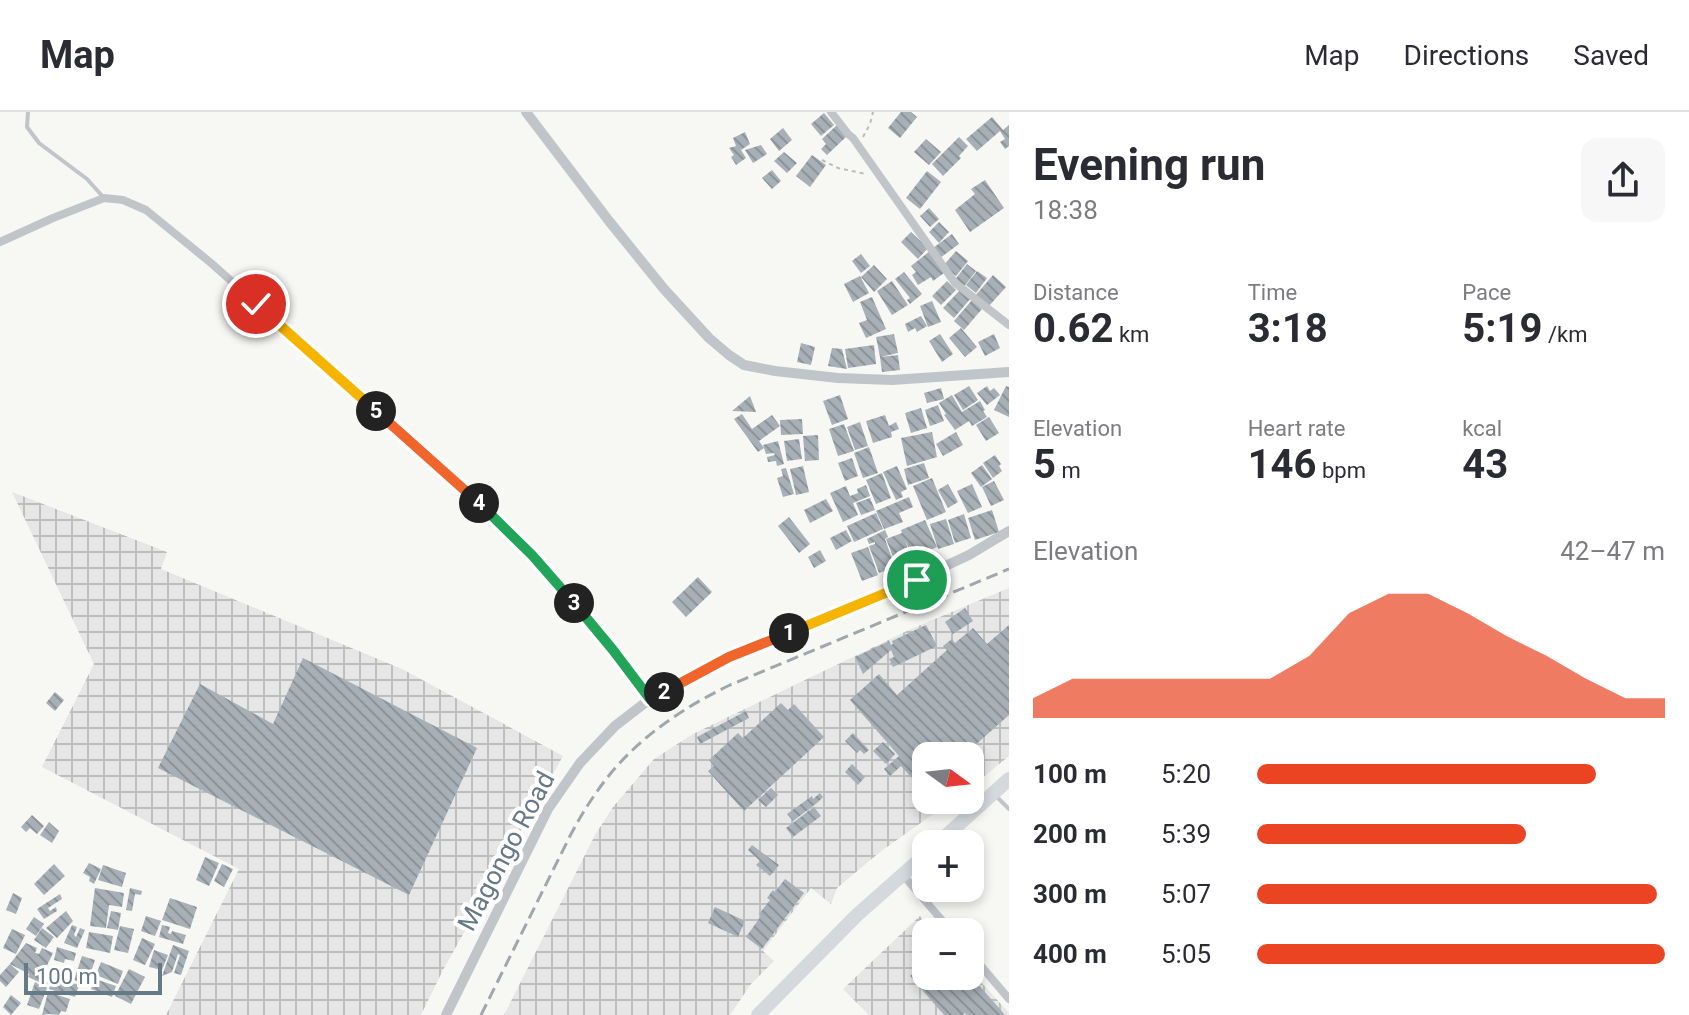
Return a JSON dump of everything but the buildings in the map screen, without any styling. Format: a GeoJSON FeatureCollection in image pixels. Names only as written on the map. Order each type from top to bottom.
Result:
{"type":"FeatureCollection","features":[{"type":"Feature","properties":{"kind":"highway"},"geometry":{"type":"LineString","coordinates":[[953,830],[1009,779]]}},
{"type":"Feature","properties":{"kind":"highway"},"geometry":{"type":"LineString","coordinates":[[758,1015],[857,915],[912,867]]}},
{"type":"Feature","properties":{"kind":"street"},"geometry":{"type":"LineString","coordinates":[[526,112],[664,289],[709,338],[744,365],[838,378],[892,380],[1009,372]]}},
{"type":"Feature","properties":{"kind":"street"},"geometry":{"type":"LineString","coordinates":[[831,112],[858,145],[955,283],[1009,325]]}},
{"type":"Feature","properties":{"kind":"street"},"geometry":{"type":"LineString","coordinates":[[0,242],[104,198],[123,200],[146,210],[211,263],[498,521],[574,603],[650,699]]}},
{"type":"Feature","properties":{"kind":"street","name":"Magongo Road"},"geometry":{"type":"LineString","coordinates":[[446,1015],[548,809],[580,763],[615,726],[650,699],[729,657],[917,580],[1009,531]]}},
{"type":"Feature","properties":{"kind":"street"},"geometry":{"type":"LineString","coordinates":[[903,875],[940,918]]}},
{"type":"Feature","properties":{"kind":"street"},"geometry":{"type":"LineString","coordinates":[[984,970],[1009,999]]}},
{"type":"Feature","properties":{"kind":"lane"},"geometry":{"type":"LineString","coordinates":[[28,112],[27,127],[39,143],[87,179],[104,198]]}},
{"type":"Feature","properties":{"kind":"lane"},"geometry":{"type":"LineString","coordinates":[[993,794],[1009,809]]}},
{"type":"Feature","properties":{"kind":"path"},"geometry":{"type":"LineString","coordinates":[[858,145],[873,112]]}},
{"type":"Feature","properties":{"kind":"path"},"geometry":{"type":"LineString","coordinates":[[822,160],[849,172],[862,172],[882,179]]}},
{"type":"Feature","properties":{"kind":"shaded area"},"geometry":{"type":"Polygon","coordinates":[[[12,492],[167,552],[161,569],[402,669],[563,756],[421,1015],[166,1015],[239,869],[42,767],[94,664],[12,492]]]}},
{"type":"Feature","properties":{"kind":"shaded area"},"geometry":{"type":"Polygon","coordinates":[[[1009,588],[1009,756],[984,777],[984,742],[912,742],[912,814],[933,814],[837,888],[831,904],[811,888],[763,951],[774,961],[751,984],[730,1015],[504,1015],[595,835],[613,807],[654,759],[693,734],[911,629],[1009,588]]]}},
{"type":"Feature","properties":{"kind":"shaded area"},"geometry":{"type":"Polygon","coordinates":[[[912,924],[912,990],[984,990],[984,985],[1009,1015],[869,1015],[843,989],[912,924]]]}},
{"type":"Feature","properties":{"kind":"railway"},"geometry":{"type":"LineString","coordinates":[[481,1015],[579,819],[609,775],[639,744],[673,717],[730,685],[1009,569]]}},
{"type":"Feature","properties":{"kind":"route"},"geometry":{"type":"LineString","coordinates":[[256,304],[532,555],[613,650],[650,699],[729,657],[917,580]]}}]}
